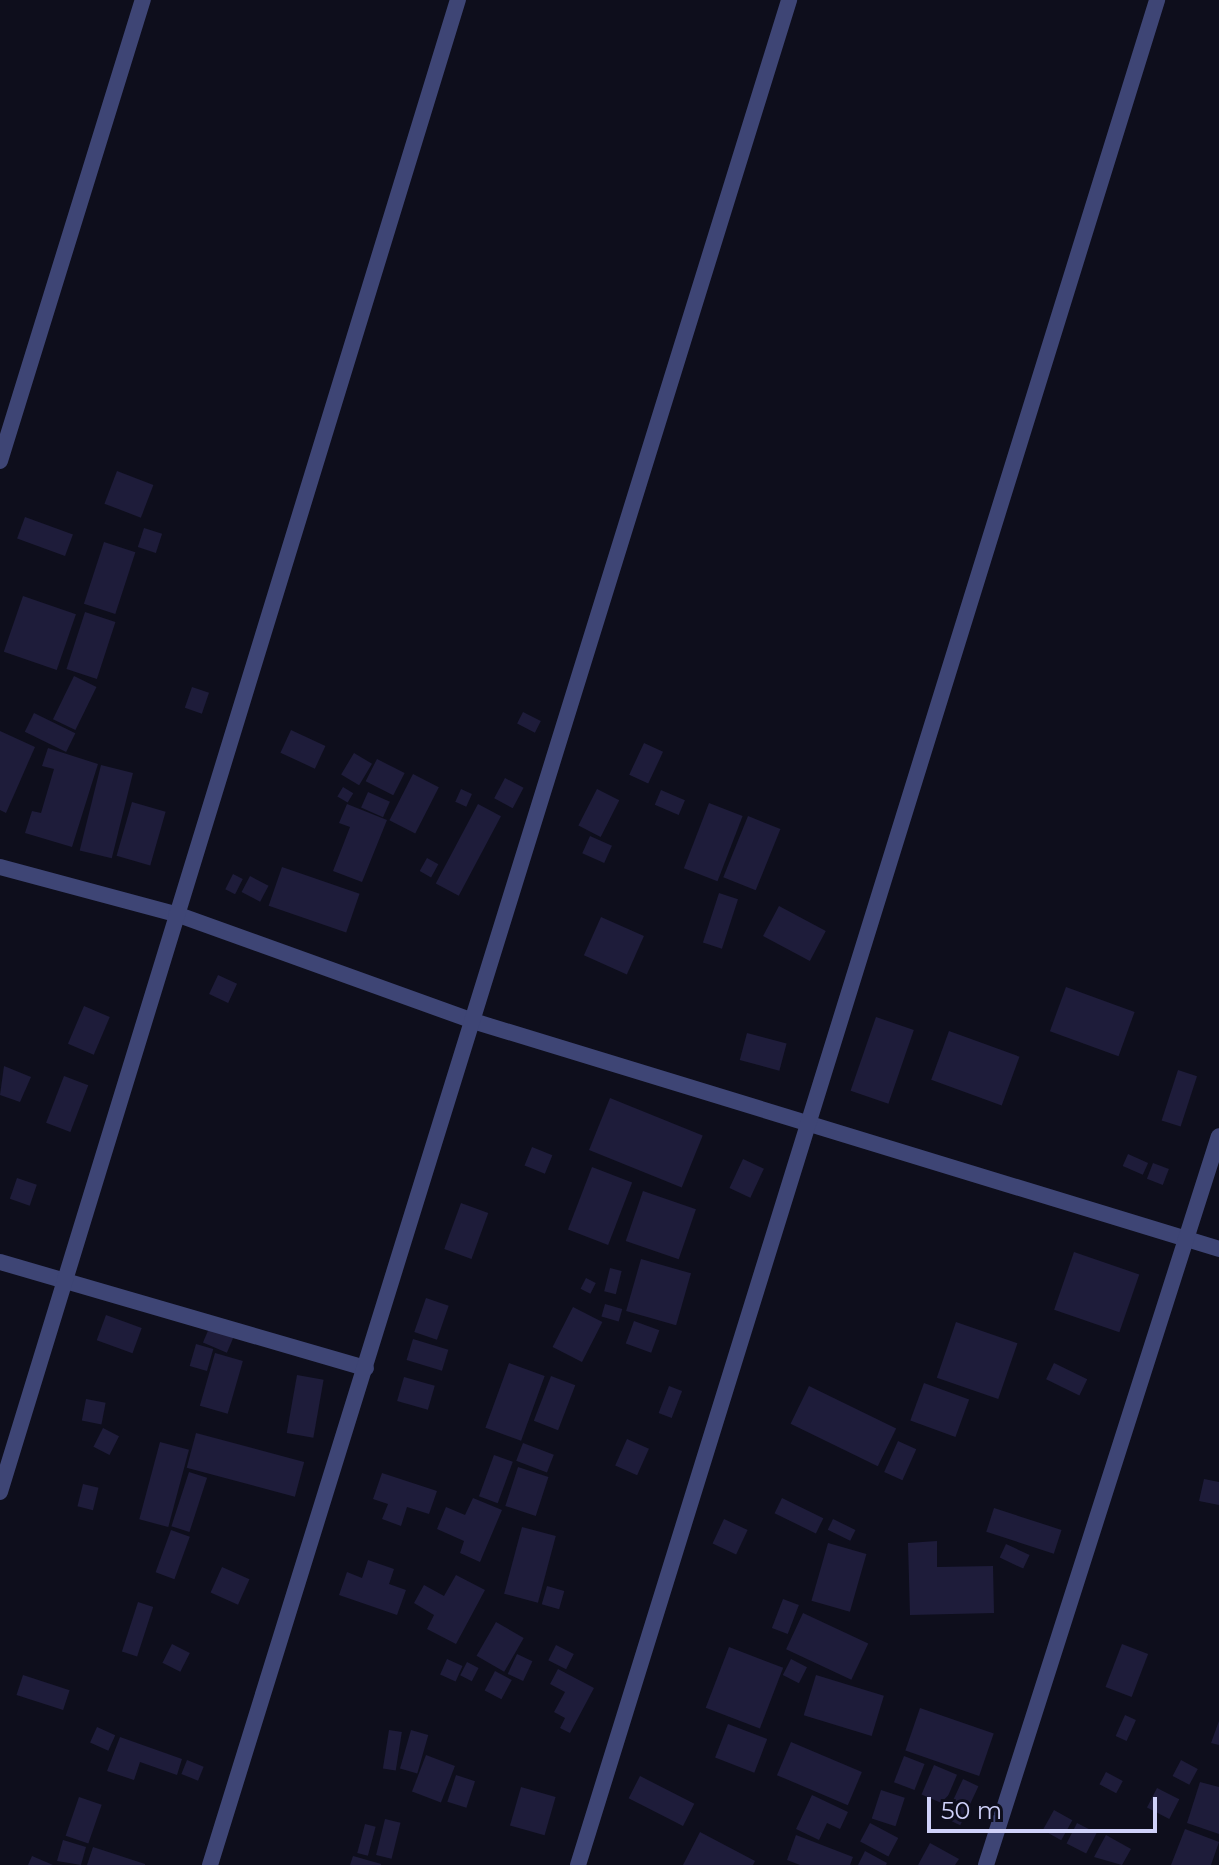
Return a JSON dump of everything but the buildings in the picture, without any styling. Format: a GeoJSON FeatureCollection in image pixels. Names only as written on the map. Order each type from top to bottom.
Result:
{"type":"FeatureCollection","features":[{"type":"Feature","properties":{"kind":"street"},"geometry":{"type":"LineString","coordinates":[[0,461],[143,0]]}},
{"type":"Feature","properties":{"kind":"street"},"geometry":{"type":"LineString","coordinates":[[0,1492],[458,0]]}},
{"type":"Feature","properties":{"kind":"street"},"geometry":{"type":"LineString","coordinates":[[210,1865],[789,0]]}},
{"type":"Feature","properties":{"kind":"street"},"geometry":{"type":"LineString","coordinates":[[578,1865],[811,1124],[1157,0]]}},
{"type":"Feature","properties":{"kind":"street"},"geometry":{"type":"LineString","coordinates":[[0,867],[176,914],[473,1021],[1219,1249]]}},
{"type":"Feature","properties":{"kind":"street"},"geometry":{"type":"LineString","coordinates":[[986,1865],[1219,1136]]}},
{"type":"Feature","properties":{"kind":"street"},"geometry":{"type":"LineString","coordinates":[[0,1262],[366,1368]]}}]}
